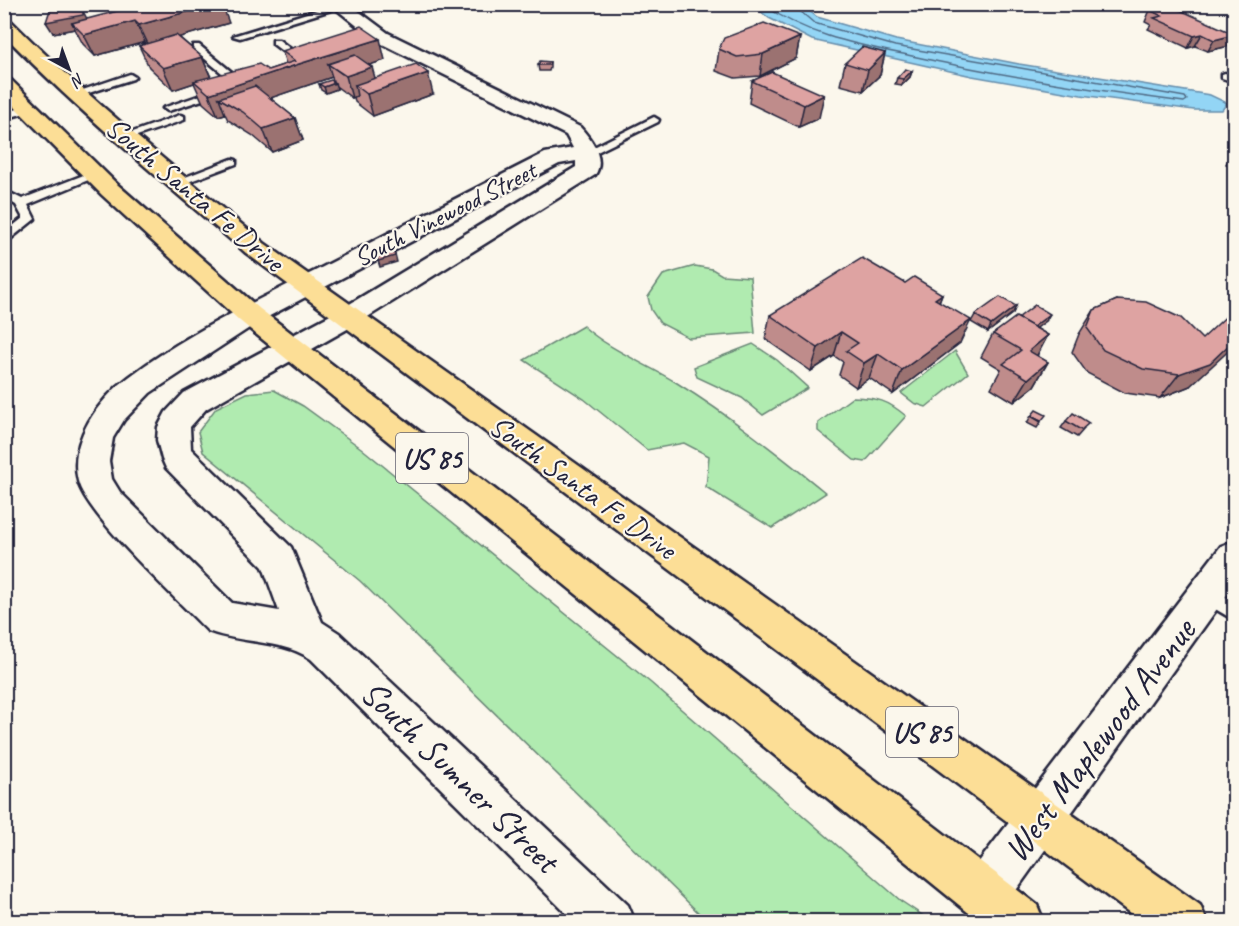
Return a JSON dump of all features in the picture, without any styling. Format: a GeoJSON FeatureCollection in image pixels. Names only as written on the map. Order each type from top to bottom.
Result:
{"type":"FeatureCollection","features":[{"type":"Feature","properties":{"kind":"highway","name":"South Santa Fe Drive"},"geometry":{"type":"LineString","coordinates":[[4,24],[42,63],[124,137],[255,248],[1184,921]]}},
{"type":"Feature","properties":{"kind":"highway","name":"South Santa Fe Drive"},"geometry":{"type":"LineString","coordinates":[[4,84],[94,174],[250,315],[1002,907]]}},
{"type":"Feature","properties":{"kind":"street","name":"South Vinewood Street"},"geometry":{"type":"LineString","coordinates":[[339,5],[382,37],[573,131],[584,144],[587,153],[587,170],[348,317]]}},
{"type":"Feature","properties":{"kind":"street","name":"South Vinewood Street"},"geometry":{"type":"LineString","coordinates":[[306,286],[553,158],[587,153]]}},
{"type":"Feature","properties":{"kind":"street","name":"South Sumner Street"},"geometry":{"type":"LineString","coordinates":[[306,286],[250,315],[139,385],[113,412],[97,437],[93,461],[94,482],[108,502],[144,542],[222,619],[307,634],[325,646],[611,921]]}},
{"type":"Feature","properties":{"kind":"street"},"geometry":{"type":"LineString","coordinates":[[307,634],[278,558],[178,459],[171,439],[178,418],[195,400],[348,317]]}},
{"type":"Feature","properties":{"kind":"street","name":"West Maplewood Avenue"},"geometry":{"type":"LineString","coordinates":[[1002,907],[1041,818],[1221,603],[1234,557]]}},
{"type":"Feature","properties":{"kind":"lane"},"geometry":{"type":"LineString","coordinates":[[237,36],[339,5]]}},
{"type":"Feature","properties":{"kind":"lane"},"geometry":{"type":"LineString","coordinates":[[276,42],[310,63],[295,68]]}},
{"type":"Feature","properties":{"kind":"lane"},"geometry":{"type":"LineString","coordinates":[[196,47],[242,85]]}},
{"type":"Feature","properties":{"kind":"lane"},"geometry":{"type":"LineString","coordinates":[[76,94],[130,77]]}},
{"type":"Feature","properties":{"kind":"lane"},"geometry":{"type":"LineString","coordinates":[[168,108],[253,81]]}},
{"type":"Feature","properties":{"kind":"lane"},"geometry":{"type":"LineString","coordinates":[[4,116],[28,109]]}},
{"type":"Feature","properties":{"kind":"lane"},"geometry":{"type":"LineString","coordinates":[[124,137],[180,118]]}},
{"type":"Feature","properties":{"kind":"lane"},"geometry":{"type":"LineString","coordinates":[[587,153],[654,120]]}},
{"type":"Feature","properties":{"kind":"lane"},"geometry":{"type":"LineString","coordinates":[[176,183],[232,162]]}},
{"type":"Feature","properties":{"kind":"lane"},"geometry":{"type":"LineString","coordinates":[[21,203],[94,174]]}},
{"type":"Feature","properties":{"kind":"lane"},"geometry":{"type":"LineString","coordinates":[[4,194],[21,203],[29,219],[4,240]]}},
{"type":"Feature","properties":{"kind":"green space"},"geometry":{"type":"Polygon","coordinates":[[[695,266],[712,269],[722,275],[750,277],[755,333],[689,338],[660,323],[651,310],[648,297],[663,275],[695,266]]]}},
{"type":"Feature","properties":{"kind":"green space"},"geometry":{"type":"Polygon","coordinates":[[[583,326],[605,343],[677,383],[716,409],[826,493],[772,528],[706,487],[709,456],[684,443],[647,450],[584,399],[524,360],[583,326]]]}},
{"type":"Feature","properties":{"kind":"green space"},"geometry":{"type":"Polygon","coordinates":[[[753,344],[777,360],[808,388],[763,415],[742,398],[697,377],[694,367],[753,344]]]}},
{"type":"Feature","properties":{"kind":"green space"},"geometry":{"type":"Polygon","coordinates":[[[955,351],[968,373],[926,407],[914,403],[901,393],[955,351]]]}},
{"type":"Feature","properties":{"kind":"green space"},"geometry":{"type":"Polygon","coordinates":[[[274,390],[303,406],[361,448],[651,683],[901,901],[931,921],[707,921],[360,581],[203,452],[198,432],[216,408],[247,393],[274,390]]]}},
{"type":"Feature","properties":{"kind":"green space"},"geometry":{"type":"Polygon","coordinates":[[[853,397],[882,401],[906,416],[865,462],[854,460],[818,431],[818,423],[853,397]]]}},
{"type":"Feature","properties":{"kind":"water"},"geometry":{"type":"Polygon","coordinates":[[[944,4],[935,13],[867,5],[944,4]]]}},
{"type":"Feature","properties":{"kind":"water"},"geometry":{"type":"Polygon","coordinates":[[[752,5],[802,5],[817,17],[896,40],[1019,64],[1210,95],[1227,103],[1222,110],[1194,110],[1081,95],[972,76],[812,40],[769,18],[752,5]]]}},
{"type":"Feature","properties":{"kind":"building"},"geometry":{"type":"Polygon","coordinates":[[[56,4],[74,4],[73,11],[83,11],[83,15],[46,22],[51,7],[56,4]]]}},
{"type":"Feature","properties":{"kind":"building"},"geometry":{"type":"Polygon","coordinates":[[[144,4],[215,4],[139,25],[135,21],[84,35],[72,23],[144,4]]]}},
{"type":"Feature","properties":{"kind":"building"},"geometry":{"type":"Polygon","coordinates":[[[1171,6],[1234,35],[1214,40],[1202,34],[1194,36],[1154,18],[1162,16],[1150,10],[1171,6]]]}},
{"type":"Feature","properties":{"kind":"building"},"geometry":{"type":"Polygon","coordinates":[[[764,23],[800,37],[763,54],[737,57],[719,49],[724,38],[764,23]]]}},
{"type":"Feature","properties":{"kind":"building"},"geometry":{"type":"Polygon","coordinates":[[[361,26],[380,39],[209,94],[194,81],[259,64],[268,70],[295,61],[282,51],[361,26]]]}},
{"type":"Feature","properties":{"kind":"building"},"geometry":{"type":"Polygon","coordinates":[[[176,35],[202,57],[163,68],[139,46],[176,35]]]}},
{"type":"Feature","properties":{"kind":"building"},"geometry":{"type":"Polygon","coordinates":[[[862,47],[885,53],[868,70],[845,63],[862,47]]]}},
{"type":"Feature","properties":{"kind":"building"},"geometry":{"type":"Polygon","coordinates":[[[355,55],[372,67],[346,76],[328,64],[355,55]]]}},
{"type":"Feature","properties":{"kind":"building"},"geometry":{"type":"Polygon","coordinates":[[[540,61],[550,62],[549,65],[538,65],[540,61]]]}},
{"type":"Feature","properties":{"kind":"building"},"geometry":{"type":"Polygon","coordinates":[[[416,64],[428,73],[367,94],[355,85],[416,64]]]}},
{"type":"Feature","properties":{"kind":"building"},"geometry":{"type":"Polygon","coordinates":[[[905,69],[912,71],[903,79],[897,78],[905,69]]]}},
{"type":"Feature","properties":{"kind":"building"},"geometry":{"type":"Polygon","coordinates":[[[772,72],[824,95],[804,105],[752,81],[772,72]]]}},
{"type":"Feature","properties":{"kind":"building"},"geometry":{"type":"Polygon","coordinates":[[[331,80],[335,83],[324,87],[319,84],[331,80]]]}},
{"type":"Feature","properties":{"kind":"building"},"geometry":{"type":"Polygon","coordinates":[[[255,86],[295,118],[263,129],[243,112],[219,98],[255,86]]]}},
{"type":"Feature","properties":{"kind":"building"},"geometry":{"type":"Polygon","coordinates":[[[386,250],[395,256],[378,261],[377,258],[386,250]]]}},
{"type":"Feature","properties":{"kind":"building"},"geometry":{"type":"Polygon","coordinates":[[[862,258],[905,283],[914,277],[942,294],[935,299],[971,320],[902,370],[878,354],[864,363],[846,351],[858,343],[841,332],[818,348],[770,315],[862,258]]]}},
{"type":"Feature","properties":{"kind":"building"},"geometry":{"type":"Polygon","coordinates":[[[1000,297],[1016,306],[991,325],[975,315],[1000,297]]]}},
{"type":"Feature","properties":{"kind":"building"},"geometry":{"type":"Polygon","coordinates":[[[1117,300],[1146,302],[1181,318],[1202,339],[1234,309],[1234,340],[1210,363],[1179,374],[1143,369],[1103,350],[1087,328],[1094,310],[1117,300]]]}},
{"type":"Feature","properties":{"kind":"building"},"geometry":{"type":"Polygon","coordinates":[[[1035,305],[1050,314],[1033,327],[1018,318],[1035,305]]]}},
{"type":"Feature","properties":{"kind":"building"},"geometry":{"type":"Polygon","coordinates":[[[1016,317],[1048,335],[1029,351],[1048,362],[1028,379],[1003,364],[1021,350],[993,334],[1016,317]]]}},
{"type":"Feature","properties":{"kind":"building"},"geometry":{"type":"Polygon","coordinates":[[[1036,410],[1046,415],[1041,421],[1031,416],[1036,410]]]}},
{"type":"Feature","properties":{"kind":"building"},"geometry":{"type":"Polygon","coordinates":[[[1073,413],[1089,423],[1081,430],[1066,421],[1073,413]]]}}]}
